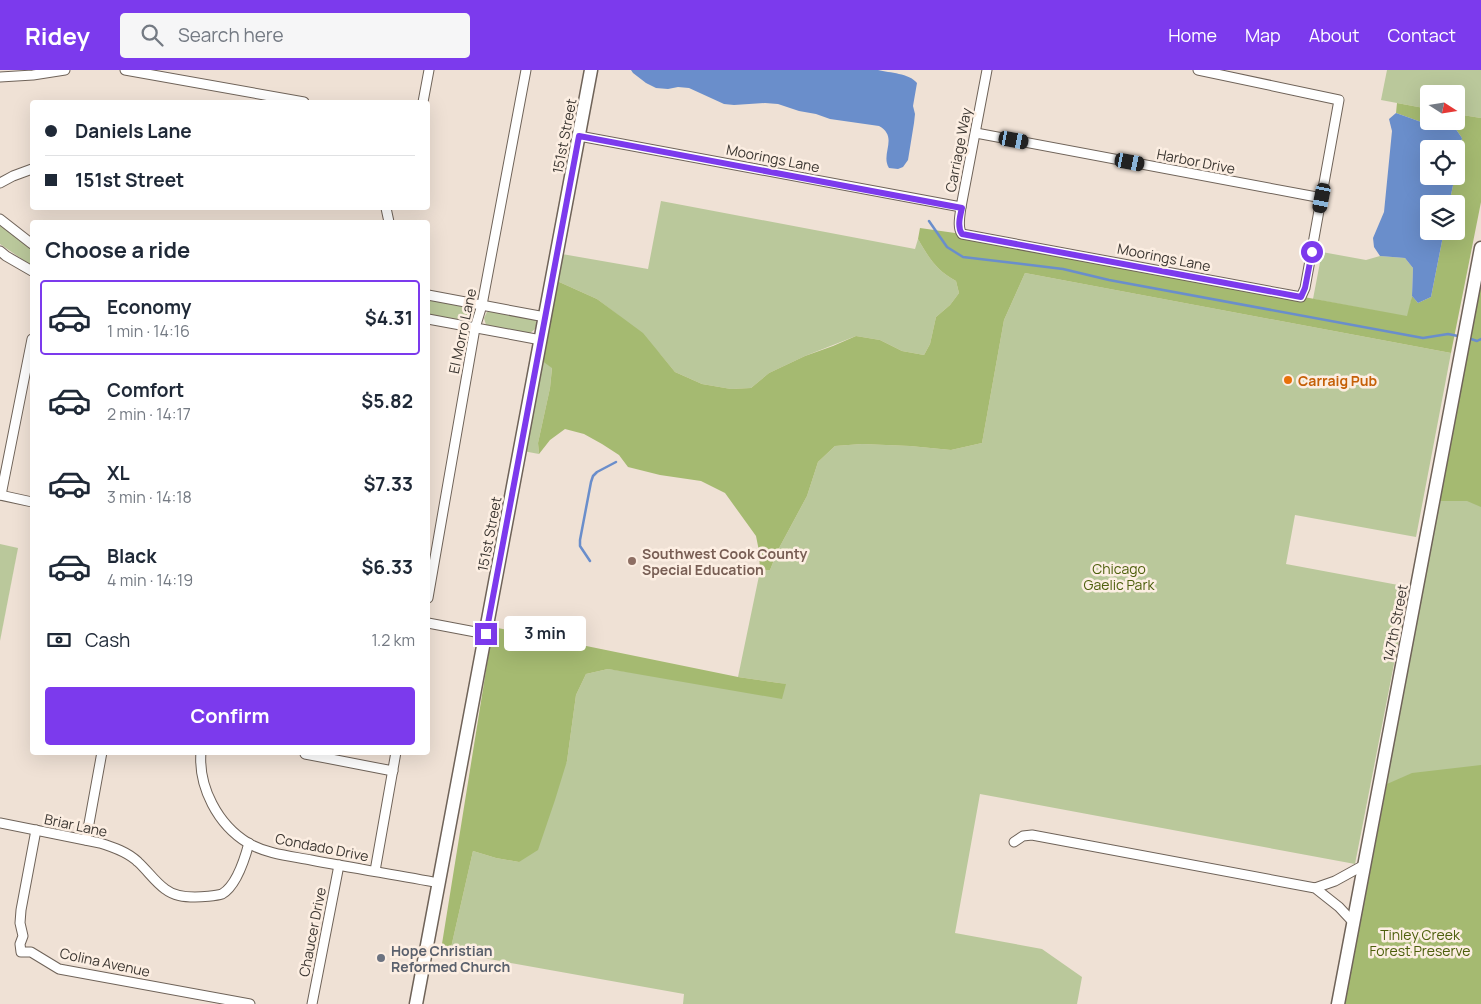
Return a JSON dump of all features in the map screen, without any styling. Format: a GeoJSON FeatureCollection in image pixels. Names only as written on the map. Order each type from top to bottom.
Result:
{"type":"FeatureCollection","features":[{"type":"Feature","properties":{"kind":"street"},"geometry":{"type":"LineString","coordinates":[[0,77],[33,75],[65,70]]}},
{"type":"Feature","properties":{"kind":"street"},"geometry":{"type":"LineString","coordinates":[[125,70],[152,72],[294,100]]}},
{"type":"Feature","properties":{"kind":"street"},"geometry":{"type":"LineString","coordinates":[[423,100],[429,70]]}},
{"type":"Feature","properties":{"kind":"street","name":"El Morro Lane"},"geometry":{"type":"LineString","coordinates":[[430,575],[475,328],[482,306],[526,70]]}},
{"type":"Feature","properties":{"kind":"street","name":"151st Street"},"geometry":{"type":"LineString","coordinates":[[416,1004],[591,70]]}},
{"type":"Feature","properties":{"kind":"street","name":"Carriage Way"},"geometry":{"type":"LineString","coordinates":[[962,234],[959,225],[987,70]]}},
{"type":"Feature","properties":{"kind":"street"},"geometry":{"type":"LineString","coordinates":[[1198,70],[1339,100],[1322,198]]}},
{"type":"Feature","properties":{"kind":"street","name":"Harbor Drive"},"geometry":{"type":"LineString","coordinates":[[976,133],[1322,198]]}},
{"type":"Feature","properties":{"kind":"street","name":"Moorings Lane"},"geometry":{"type":"LineString","coordinates":[[579,136],[962,208]]}},
{"type":"Feature","properties":{"kind":"street"},"geometry":{"type":"LineString","coordinates":[[0,183],[30,170]]}},
{"type":"Feature","properties":{"kind":"street","name":"Moorings Lane"},"geometry":{"type":"LineString","coordinates":[[962,234],[1301,297],[1305,288],[1322,198]]}},
{"type":"Feature","properties":{"kind":"street"},"geometry":{"type":"LineString","coordinates":[[0,219],[30,242]]}},
{"type":"Feature","properties":{"kind":"street","name":"147th Street"},"geometry":{"type":"LineString","coordinates":[[1338,1004],[1481,248]]}},
{"type":"Feature","properties":{"kind":"street"},"geometry":{"type":"LineString","coordinates":[[0,251],[30,270]]}},
{"type":"Feature","properties":{"kind":"street"},"geometry":{"type":"LineString","coordinates":[[430,296],[545,317]]}},
{"type":"Feature","properties":{"kind":"street"},"geometry":{"type":"LineString","coordinates":[[430,320],[541,340]]}},
{"type":"Feature","properties":{"kind":"street"},"geometry":{"type":"LineString","coordinates":[[30,349],[1,495],[30,502]]}},
{"type":"Feature","properties":{"kind":"street"},"geometry":{"type":"LineString","coordinates":[[22,387],[30,389]]}},
{"type":"Feature","properties":{"kind":"street"},"geometry":{"type":"LineString","coordinates":[[430,623],[486,634]]}},
{"type":"Feature","properties":{"kind":"street"},"geometry":{"type":"LineString","coordinates":[[86,840],[101,755]]}},
{"type":"Feature","properties":{"kind":"street","name":"Condado Drive"},"geometry":{"type":"LineString","coordinates":[[201,755],[200,763],[205,787],[212,805],[222,820],[248,843],[279,854],[439,883]]}},
{"type":"Feature","properties":{"kind":"street"},"geometry":{"type":"LineString","coordinates":[[310,755],[393,771]]}},
{"type":"Feature","properties":{"kind":"street"},"geometry":{"type":"LineString","coordinates":[[375,871],[396,755]]}},
{"type":"Feature","properties":{"kind":"street","name":"Briar Lane"},"geometry":{"type":"LineString","coordinates":[[0,823],[100,843],[125,853],[136,860],[164,888],[176,895],[186,897],[222,894],[240,870],[248,843]]}},
{"type":"Feature","properties":{"kind":"street","name":"Colina Avenue"},"geometry":{"type":"LineString","coordinates":[[36,830],[21,910],[20,923],[23,936],[20,944],[21,952],[31,952],[59,969],[250,1004]]}},
{"type":"Feature","properties":{"kind":"street"},"geometry":{"type":"LineString","coordinates":[[1014,842],[1023,836],[1032,835],[1315,888],[1339,907],[1353,922]]}},
{"type":"Feature","properties":{"kind":"street"},"geometry":{"type":"LineString","coordinates":[[1315,888],[1335,881],[1364,865]]}},
{"type":"Feature","properties":{"kind":"street","name":"Chaucer Drive"},"geometry":{"type":"LineString","coordinates":[[312,1004],[338,866]]}},
{"type":"Feature","properties":{"kind":"green space"},"geometry":{"type":"Polygon","coordinates":[[[1387,70],[1481,70],[1481,118],[1465,115],[1465,85],[1420,85],[1420,107],[1381,100],[1387,70]]]}},
{"type":"Feature","properties":{"kind":"green space"},"geometry":{"type":"Polygon","coordinates":[[[1397,103],[1420,107],[1420,122],[1396,113],[1397,103]]]}},
{"type":"Feature","properties":{"kind":"green space"},"geometry":{"type":"Polygon","coordinates":[[[1465,115],[1481,118],[1481,202],[1451,353],[1025,273],[1004,320],[982,443],[951,450],[862,444],[835,446],[818,462],[807,496],[778,550],[770,570],[760,571],[756,536],[725,493],[701,481],[660,475],[628,467],[619,455],[602,444],[584,434],[565,429],[550,440],[539,454],[538,443],[550,388],[552,368],[542,361],[557,281],[597,299],[643,333],[675,372],[702,384],[731,389],[751,388],[769,373],[805,356],[856,336],[880,340],[902,351],[924,355],[930,344],[936,317],[950,305],[959,293],[956,281],[938,268],[922,246],[918,239],[920,228],[962,234],[1407,316],[1412,296],[1418,303],[1431,297],[1442,240],[1465,240],[1465,195],[1451,195],[1453,185],[1465,185],[1465,140],[1462,140],[1456,130],[1465,130],[1465,115]]]}},
{"type":"Feature","properties":{"kind":"green space"},"geometry":{"type":"Polygon","coordinates":[[[661,201],[915,249],[918,239],[934,263],[956,281],[959,293],[950,305],[936,317],[930,344],[924,355],[902,351],[880,340],[856,336],[805,356],[769,373],[751,388],[731,389],[702,384],[675,372],[660,354],[618,315],[597,299],[557,281],[562,254],[648,269],[661,201]]]}},
{"type":"Feature","properties":{"kind":"green space"},"geometry":{"type":"Polygon","coordinates":[[[0,221],[30,244],[30,265],[0,244],[0,221]]]}},
{"type":"Feature","properties":{"kind":"green space"},"geometry":{"type":"Polygon","coordinates":[[[1322,252],[1366,260],[1380,256],[1405,258],[1413,268],[1412,296],[1408,317],[1313,299],[1322,252]]]}},
{"type":"Feature","properties":{"kind":"green space","name":"Chicago Gaelic Park"},"geometry":{"type":"Polygon","coordinates":[[[1025,273],[1451,353],[1416,537],[1295,515],[1286,564],[1409,587],[1355,864],[980,794],[955,933],[1042,949],[1082,977],[1077,1004],[683,1004],[684,994],[450,952],[473,851],[519,862],[567,761],[576,695],[586,674],[608,669],[636,673],[786,684],[738,677],[760,571],[770,570],[778,550],[807,496],[818,462],[835,446],[862,444],[951,450],[982,443],[1004,320],[1025,273]]]}},
{"type":"Feature","properties":{"kind":"green space","name":"Tinley Creek Forest Preserve"},"geometry":{"type":"Polygon","coordinates":[[[1481,279],[1481,1004],[1345,1004],[1481,279]]]}},
{"type":"Feature","properties":{"kind":"green space"},"geometry":{"type":"Polygon","coordinates":[[[1481,279],[1481,507],[1467,501],[1439,501],[1481,279]]]}},
{"type":"Feature","properties":{"kind":"green space"},"geometry":{"type":"Polygon","coordinates":[[[430,298],[474,308],[474,318],[470,323],[430,316],[430,298]]]}},
{"type":"Feature","properties":{"kind":"green space"},"geometry":{"type":"Polygon","coordinates":[[[487,312],[535,320],[537,322],[535,329],[529,334],[490,327],[486,325],[484,318],[487,312]]]}},
{"type":"Feature","properties":{"kind":"green space"},"geometry":{"type":"Polygon","coordinates":[[[542,361],[552,367],[550,388],[538,443],[539,454],[523,451],[542,361]]]}},
{"type":"Feature","properties":{"kind":"green space"},"geometry":{"type":"Polygon","coordinates":[[[0,544],[18,548],[0,641],[0,544]]]}},
{"type":"Feature","properties":{"kind":"green space"},"geometry":{"type":"Polygon","coordinates":[[[493,627],[738,677],[786,684],[782,699],[608,669],[586,674],[576,695],[567,761],[538,850],[519,862],[473,851],[450,952],[441,950],[493,627]]]}},
{"type":"Feature","properties":{"kind":"green space"},"geometry":{"type":"Polygon","coordinates":[[[1481,765],[1481,1004],[1345,1004],[1387,784],[1412,773],[1481,765]]]}},
{"type":"Feature","properties":{"kind":"water"},"geometry":{"type":"Polygon","coordinates":[[[631,70],[878,70],[904,75],[917,83],[913,106],[915,114],[914,123],[908,160],[903,167],[898,169],[889,168],[886,157],[888,135],[879,126],[830,119],[778,104],[724,104],[689,88],[656,88],[646,83],[631,70]]]}},
{"type":"Feature","properties":{"kind":"water"},"geometry":{"type":"Polygon","coordinates":[[[1396,113],[1420,122],[1420,130],[1456,130],[1462,138],[1462,140],[1420,140],[1420,185],[1453,185],[1451,195],[1420,195],[1420,240],[1442,240],[1431,297],[1418,303],[1412,296],[1413,268],[1405,258],[1380,256],[1374,247],[1373,238],[1384,212],[1392,131],[1389,119],[1396,113]]]}},
{"type":"Feature","properties":{"kind":"waterway"},"geometry":{"type":"LineString","coordinates":[[929,221],[947,247],[963,257],[1063,269],[1109,280],[1423,338],[1448,334],[1458,336]]}},
{"type":"Feature","properties":{"kind":"waterway"},"geometry":{"type":"LineString","coordinates":[[1471,339],[1477,341],[1481,339]]}},
{"type":"Feature","properties":{"kind":"waterway"},"geometry":{"type":"LineString","coordinates":[[590,561],[580,546],[580,540],[591,482],[597,472],[616,462]]}},
{"type":"Feature","properties":{"kind":"place","name":"Carraig Pub"},"geometry":{"type":"Point","coordinates":[1288,380]}},
{"type":"Feature","properties":{"kind":"place","name":"Southwest Cook County Special Education"},"geometry":{"type":"Point","coordinates":[632,561]}},
{"type":"Feature","properties":{"kind":"place","name":"Hope Christian Reformed Church"},"geometry":{"type":"Point","coordinates":[381,958]}},
{"type":"Feature","properties":{"kind":"route"},"geometry":{"type":"LineString","coordinates":[[486,634],[579,136],[962,208],[959,225],[962,234],[1301,297],[1305,288],[1312,252]]}}]}
